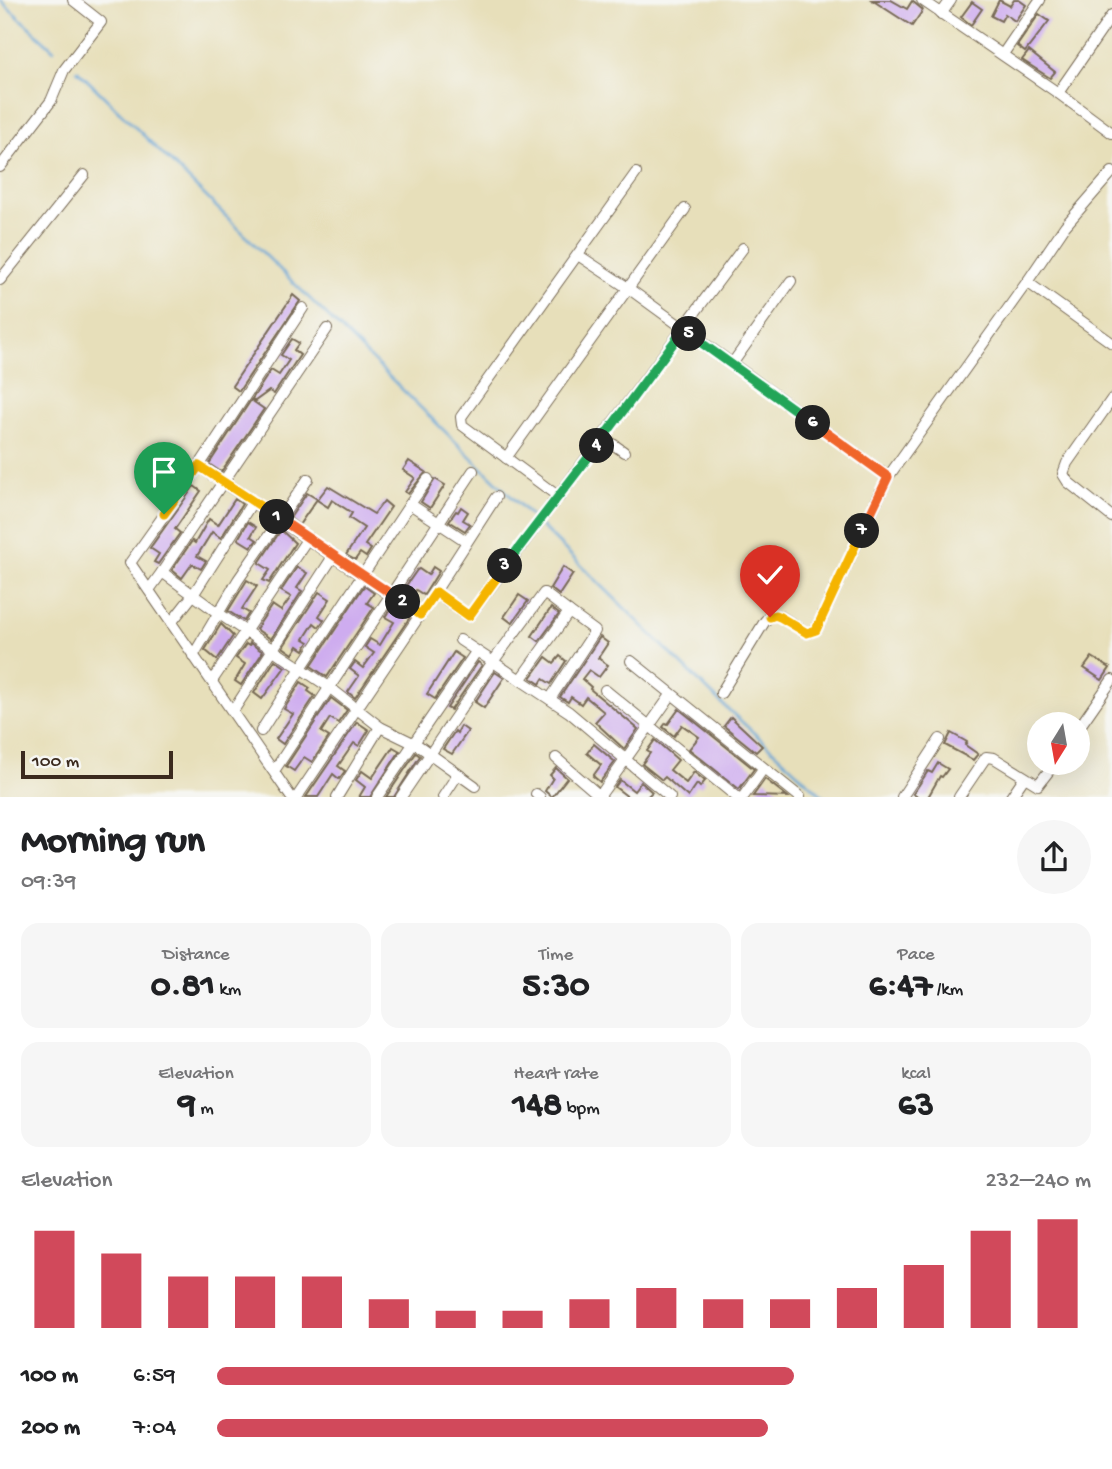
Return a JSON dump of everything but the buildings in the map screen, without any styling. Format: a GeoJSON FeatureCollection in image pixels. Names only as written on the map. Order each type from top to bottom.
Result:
{"type":"FeatureCollection","features":[{"type":"Feature","properties":{"kind":"street"},"geometry":{"type":"LineString","coordinates":[[0,167],[51,101],[64,70],[101,22],[73,0]]}},
{"type":"Feature","properties":{"kind":"street"},"geometry":{"type":"LineString","coordinates":[[922,0],[1003,54],[1112,133]]}},
{"type":"Feature","properties":{"kind":"street"},"geometry":{"type":"LineString","coordinates":[[941,14],[951,0]]}},
{"type":"Feature","properties":{"kind":"street"},"geometry":{"type":"LineString","coordinates":[[1003,54],[1040,0]]}},
{"type":"Feature","properties":{"kind":"street"},"geometry":{"type":"LineString","coordinates":[[1058,93],[1112,15]]}},
{"type":"Feature","properties":{"kind":"street"},"geometry":{"type":"LineString","coordinates":[[721,694],[770,617],[780,617],[807,633],[816,630],[888,477],[1065,226],[1112,172]]}},
{"type":"Feature","properties":{"kind":"street"},"geometry":{"type":"LineString","coordinates":[[559,497],[462,425],[461,417],[636,173]]}},
{"type":"Feature","properties":{"kind":"street"},"geometry":{"type":"LineString","coordinates":[[0,280],[84,176]]}},
{"type":"Feature","properties":{"kind":"street"},"geometry":{"type":"LineString","coordinates":[[506,458],[685,209]]}},
{"type":"Feature","properties":{"kind":"street"},"geometry":{"type":"LineString","coordinates":[[436,592],[469,616],[743,248]]}},
{"type":"Feature","properties":{"kind":"street"},"geometry":{"type":"LineString","coordinates":[[579,255],[888,477]]}},
{"type":"Feature","properties":{"kind":"street"},"geometry":{"type":"LineString","coordinates":[[732,364],[791,281]]}},
{"type":"Feature","properties":{"kind":"street"},"geometry":{"type":"LineString","coordinates":[[1027,282],[1112,343]]}},
{"type":"Feature","properties":{"kind":"street"},"geometry":{"type":"LineString","coordinates":[[291,797],[130,563],[199,466],[303,308]]}},
{"type":"Feature","properties":{"kind":"street"},"geometry":{"type":"LineString","coordinates":[[149,590],[327,329]]}},
{"type":"Feature","properties":{"kind":"street"},"geometry":{"type":"LineString","coordinates":[[1112,399],[1067,463],[1063,474],[1068,482],[1112,517]]}},
{"type":"Feature","properties":{"kind":"street"},"geometry":{"type":"LineString","coordinates":[[603,437],[624,452]]}},
{"type":"Feature","properties":{"kind":"street"},"geometry":{"type":"LineString","coordinates":[[199,466],[420,615]]}},
{"type":"Feature","properties":{"kind":"street"},"geometry":{"type":"LineString","coordinates":[[274,771],[473,471]]}},
{"type":"Feature","properties":{"kind":"street"},"geometry":{"type":"LineString","coordinates":[[261,731],[428,478]]}},
{"type":"Feature","properties":{"kind":"street"},"geometry":{"type":"LineString","coordinates":[[193,656],[218,613],[308,479]]}},
{"type":"Feature","properties":{"kind":"street"},"geometry":{"type":"LineString","coordinates":[[297,797],[436,592],[496,496]]}},
{"type":"Feature","properties":{"kind":"street"},"geometry":{"type":"LineString","coordinates":[[171,623],[193,595],[253,501]]}},
{"type":"Feature","properties":{"kind":"street"},"geometry":{"type":"LineString","coordinates":[[410,504],[466,541]]}},
{"type":"Feature","properties":{"kind":"street"},"geometry":{"type":"LineString","coordinates":[[212,681],[308,538]]}},
{"type":"Feature","properties":{"kind":"street"},"geometry":{"type":"LineString","coordinates":[[233,711],[334,555]]}},
{"type":"Feature","properties":{"kind":"street"},"geometry":{"type":"LineString","coordinates":[[162,572],[329,687],[380,727],[415,744],[475,786]]}},
{"type":"Feature","properties":{"kind":"street"},"geometry":{"type":"LineString","coordinates":[[401,797],[492,663],[544,593],[595,631],[550,699]]}},
{"type":"Feature","properties":{"kind":"street"},"geometry":{"type":"LineString","coordinates":[[520,680],[569,612]]}},
{"type":"Feature","properties":{"kind":"street"},"geometry":{"type":"LineString","coordinates":[[460,640],[569,712],[670,797]]}},
{"type":"Feature","properties":{"kind":"street"},"geometry":{"type":"LineString","coordinates":[[377,797],[476,652]]}},
{"type":"Feature","properties":{"kind":"street"},"geometry":{"type":"LineString","coordinates":[[631,661],[800,797]]}},
{"type":"Feature","properties":{"kind":"street"},"geometry":{"type":"LineString","coordinates":[[1090,712],[1112,680]]}},
{"type":"Feature","properties":{"kind":"street"},"geometry":{"type":"LineString","coordinates":[[605,690],[737,797]]}},
{"type":"Feature","properties":{"kind":"street"},"geometry":{"type":"LineString","coordinates":[[556,758],[600,797],[671,695]]}},
{"type":"Feature","properties":{"kind":"street"},"geometry":{"type":"LineString","coordinates":[[337,797],[380,727]]}},
{"type":"Feature","properties":{"kind":"street"},"geometry":{"type":"LineString","coordinates":[[902,797],[940,738]]}},
{"type":"Feature","properties":{"kind":"street"},"geometry":{"type":"LineString","coordinates":[[959,797],[986,757],[994,758],[1034,784],[1041,784],[1047,775]]}},
{"type":"Feature","properties":{"kind":"street"},"geometry":{"type":"LineString","coordinates":[[743,797],[763,769]]}},
{"type":"Feature","properties":{"kind":"street"},"geometry":{"type":"LineString","coordinates":[[443,797],[458,774]]}},
{"type":"Feature","properties":{"kind":"street"},"geometry":{"type":"LineString","coordinates":[[1011,797],[1024,778]]}},
{"type":"Feature","properties":{"kind":"waterway"},"geometry":{"type":"LineString","coordinates":[[0,0],[54,50]]}},
{"type":"Feature","properties":{"kind":"waterway"},"geometry":{"type":"LineString","coordinates":[[77,70],[536,521]]}},
{"type":"Feature","properties":{"kind":"waterway"},"geometry":{"type":"LineString","coordinates":[[541,526],[719,701],[824,797]]}},
{"type":"Feature","properties":{"kind":"route"},"geometry":{"type":"LineString","coordinates":[[164,514],[199,466],[420,615],[436,592],[469,616],[683,330],[888,477],[816,630],[807,633],[780,617],[770,617]]}}]}
